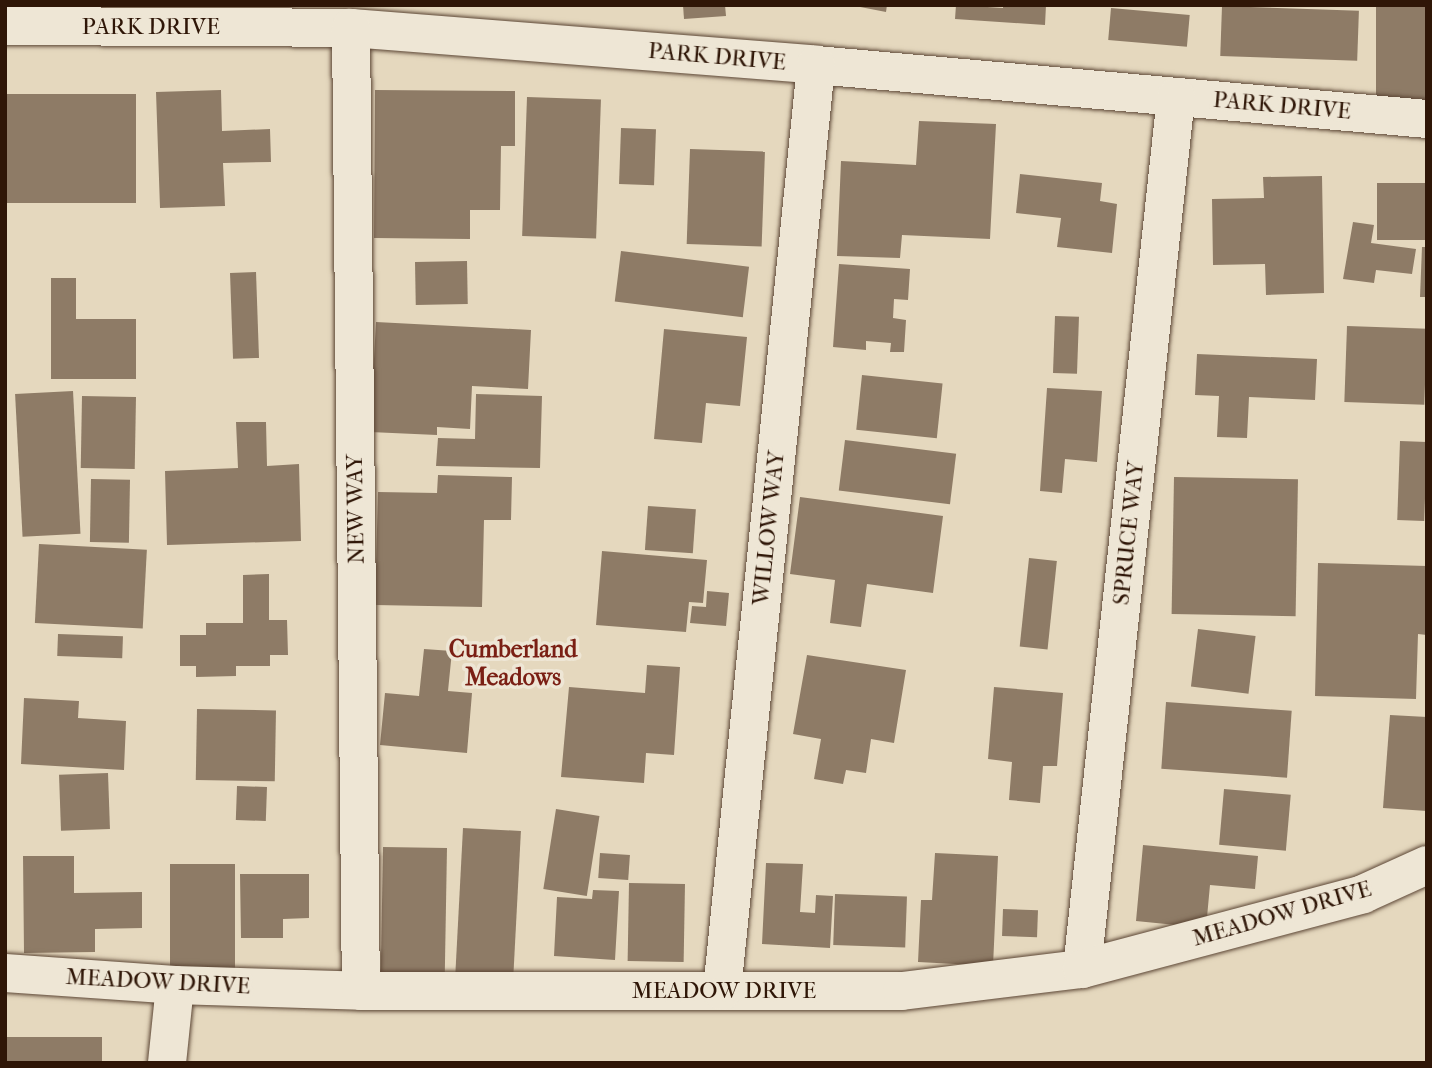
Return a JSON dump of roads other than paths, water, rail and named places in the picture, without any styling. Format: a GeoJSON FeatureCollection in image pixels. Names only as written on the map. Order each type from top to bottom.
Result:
{"type":"FeatureCollection","features":[{"type":"Feature","properties":{"kind":"street","name":"PARK DRIVE"},"geometry":{"type":"LineString","coordinates":[[5,26],[351,28],[816,65],[1427,119]]}},
{"type":"Feature","properties":{"kind":"street","name":"NEW WAY"},"geometry":{"type":"LineString","coordinates":[[351,28],[361,991]]}},
{"type":"Feature","properties":{"kind":"street","name":"WILLOW WAY"},"geometry":{"type":"LineString","coordinates":[[722,991],[816,65]]}},
{"type":"Feature","properties":{"kind":"street","name":"SPRUCE WAY"},"geometry":{"type":"LineString","coordinates":[[1082,969],[1176,97]]}},
{"type":"Feature","properties":{"kind":"street","name":"MEADOW DRIVE"},"geometry":{"type":"LineString","coordinates":[[5,973],[175,985],[361,991],[902,991],[1082,969],[1363,894],[1427,865]]}},
{"type":"Feature","properties":{"kind":"street"},"geometry":{"type":"LineString","coordinates":[[167,1063],[175,985]]}},
{"type":"Feature","properties":{"kind":"district","name":"Cumberland Meadows"},"geometry":{"type":"Point","coordinates":[513,664]}}]}
